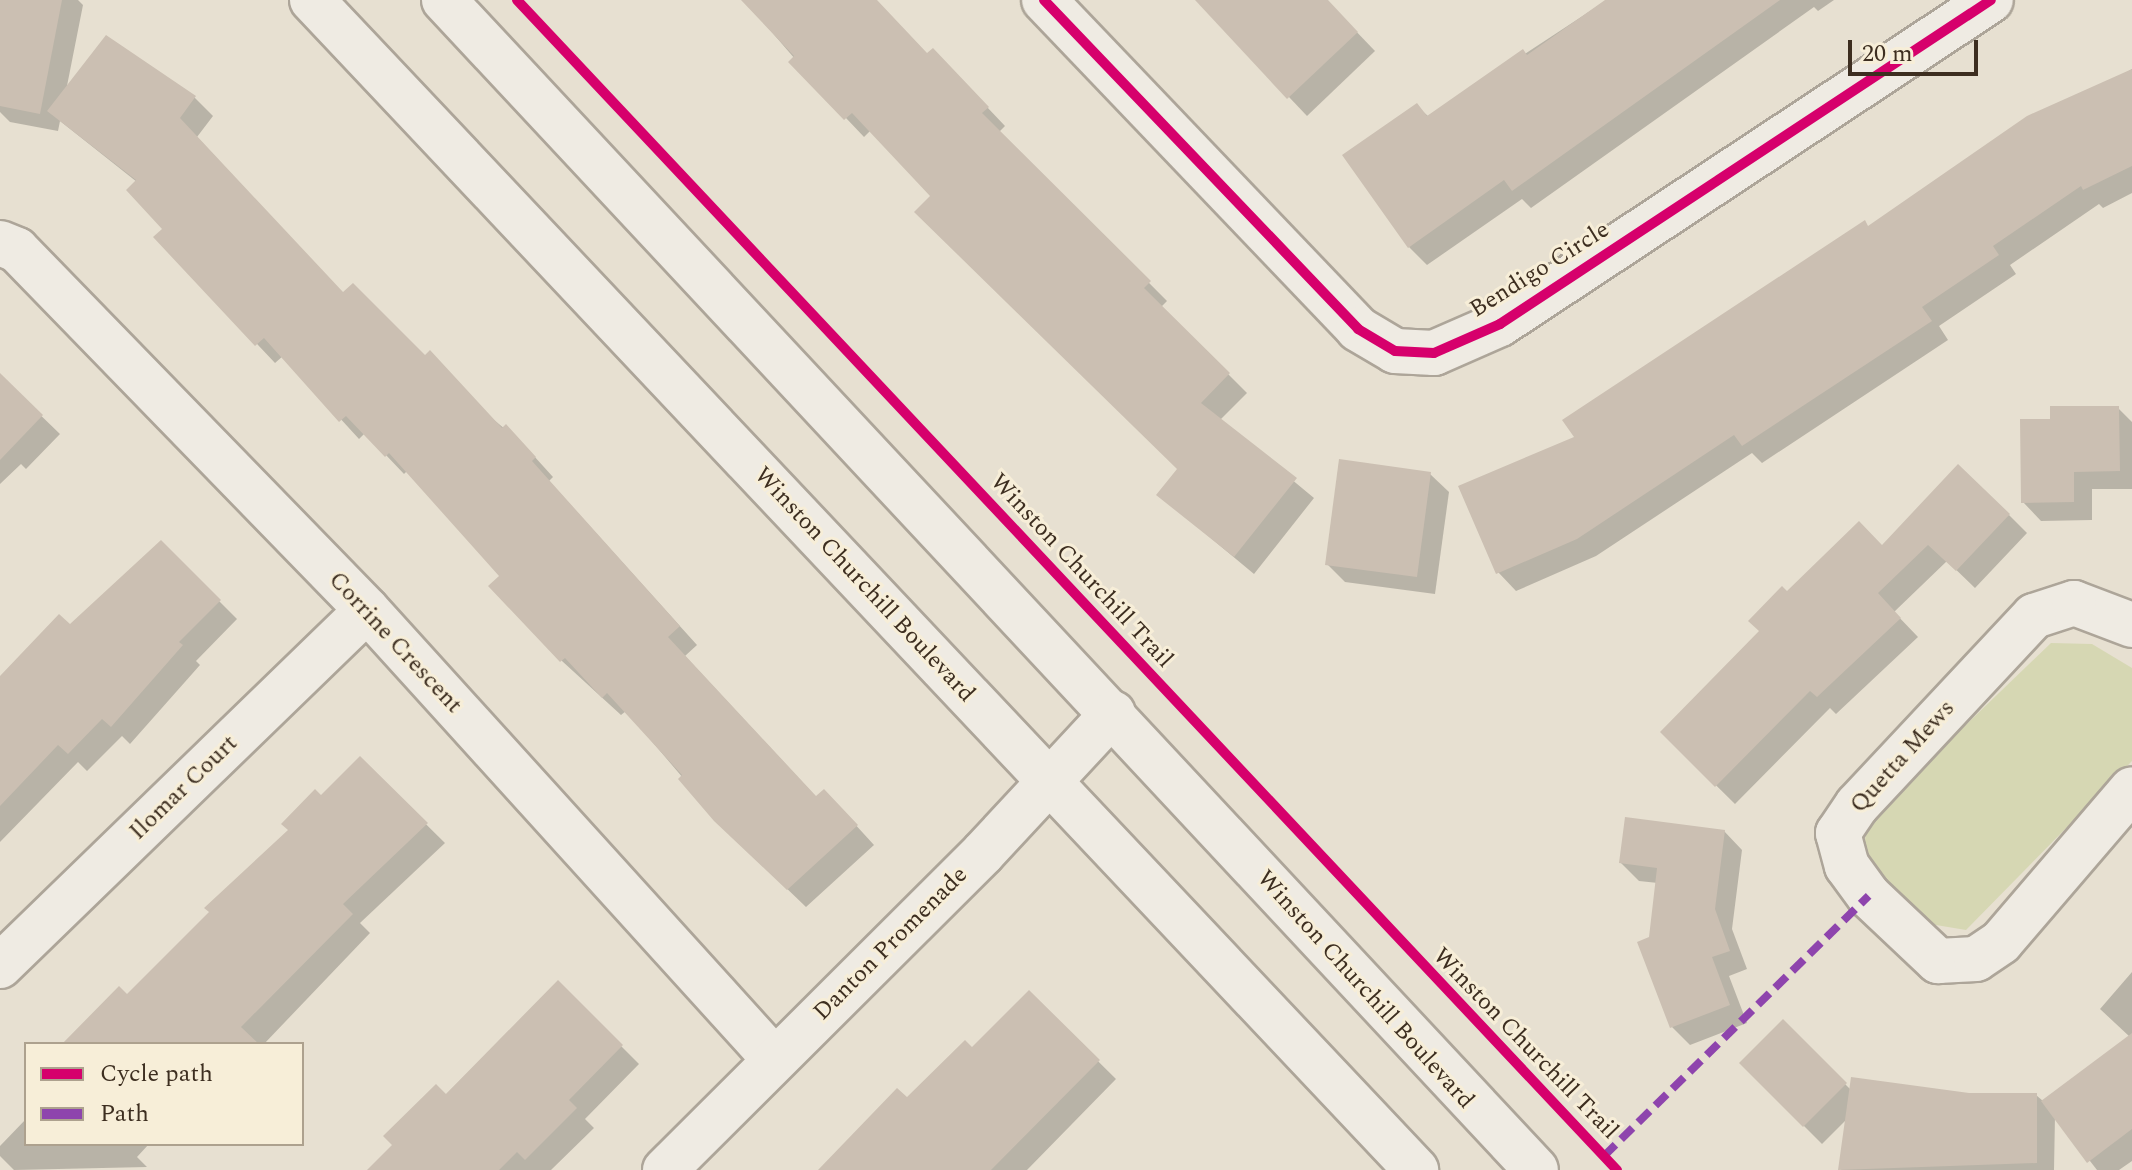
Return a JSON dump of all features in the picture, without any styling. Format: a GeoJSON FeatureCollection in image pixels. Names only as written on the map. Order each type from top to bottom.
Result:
{"type":"FeatureCollection","features":[{"type":"Feature","properties":{"kind":"street","name":"Winston Churchill Boulevard"},"geometry":{"type":"LineString","coordinates":[[312,0],[1416,1170]]}},
{"type":"Feature","properties":{"kind":"street","name":"Winston Churchill Boulevard"},"geometry":{"type":"LineString","coordinates":[[444,0],[1113,713],[1460,1095],[1536,1170]]}},
{"type":"Feature","properties":{"kind":"street","name":"Bendigo Circle"},"geometry":{"type":"LineString","coordinates":[[1044,0],[1358,329],[1395,351],[1434,353],[1500,324],[1991,0]]}},
{"type":"Feature","properties":{"kind":"street","name":"Corrine Crescent"},"geometry":{"type":"LineString","coordinates":[[0,243],[17,250],[367,610],[775,1060]]}},
{"type":"Feature","properties":{"kind":"street","name":"Quetta Mews"},"geometry":{"type":"LineString","coordinates":[[2132,625],[2074,603],[2034,616],[1857,805],[1838,833],[1847,866],[1869,896],[1938,961],[1976,959],[2001,942],[2132,789]]}},
{"type":"Feature","properties":{"kind":"street","name":"Ilomar Court"},"geometry":{"type":"LineString","coordinates":[[0,966],[367,610]]}},
{"type":"Feature","properties":{"kind":"street","name":"Danton Promenade"},"geometry":{"type":"LineString","coordinates":[[665,1170],[1049,782],[1113,713]]}},
{"type":"Feature","properties":{"kind":"green space"},"geometry":{"type":"Polygon","coordinates":[[[2051,643],[2092,644],[2132,668],[2132,761],[1966,930],[1924,923],[1863,853],[1868,819],[2051,643]]]}},
{"type":"Feature","properties":{"kind":"building"},"geometry":{"type":"Polygon","coordinates":[[[0,0],[62,0],[40,114],[0,106],[0,0]]]}},
{"type":"Feature","properties":{"kind":"building"},"geometry":{"type":"Polygon","coordinates":[[[741,0],[877,0],[927,53],[933,48],[989,107],[982,113],[1151,281],[1144,288],[1230,373],[1201,403],[1297,478],[1234,557],[1156,495],[1177,469],[914,212],[930,196],[852,113],[844,120],[788,62],[794,56],[741,0]]]}},
{"type":"Feature","properties":{"kind":"building"},"geometry":{"type":"Polygon","coordinates":[[[1195,0],[1328,0],[1358,32],[1287,99],[1195,0]]]}},
{"type":"Feature","properties":{"kind":"building"},"geometry":{"type":"Polygon","coordinates":[[[1605,0],[1780,0],[1512,191],[1504,180],[1408,248],[1342,155],[1417,103],[1427,116],[1523,49],[1527,55],[1605,0]]]}},
{"type":"Feature","properties":{"kind":"building"},"geometry":{"type":"Polygon","coordinates":[[[106,35],[196,96],[180,118],[343,292],[353,283],[425,355],[430,350],[502,428],[506,424],[536,457],[532,461],[680,626],[668,637],[816,796],[824,789],[858,825],[787,890],[714,821],[678,779],[682,775],[607,693],[602,698],[565,658],[560,662],[488,586],[499,576],[389,453],[385,457],[346,416],[339,422],[264,338],[255,346],[153,237],[162,229],[126,190],[136,180],[47,111],[106,35]]]}},
{"type":"Feature","properties":{"kind":"building"},"geometry":{"type":"Polygon","coordinates":[[[2132,69],[2132,166],[2083,190],[2081,186],[1993,246],[1999,255],[1922,307],[1932,321],[1742,446],[1734,435],[1577,539],[1496,574],[1458,486],[1574,437],[1562,420],[1865,220],[1868,226],[2027,116],[2132,69]]]}},
{"type":"Feature","properties":{"kind":"building"},"geometry":{"type":"Polygon","coordinates":[[[0,373],[43,415],[0,460],[0,373]]]}},
{"type":"Feature","properties":{"kind":"building"},"geometry":{"type":"Polygon","coordinates":[[[2050,406],[2119,406],[2120,471],[2074,472],[2074,502],[2021,503],[2020,419],[2050,419],[2050,406]]]}},
{"type":"Feature","properties":{"kind":"building"},"geometry":{"type":"Polygon","coordinates":[[[1339,459],[1431,472],[1417,577],[1325,565],[1339,459]]]}},
{"type":"Feature","properties":{"kind":"building"},"geometry":{"type":"Polygon","coordinates":[[[1958,464],[2010,514],[1956,571],[1928,545],[1878,593],[1901,618],[1817,697],[1810,691],[1715,787],[1660,732],[1759,631],[1748,621],[1782,586],[1787,591],[1859,521],[1882,545],[1958,464]]]}},
{"type":"Feature","properties":{"kind":"building"},"geometry":{"type":"Polygon","coordinates":[[[161,540],[221,600],[179,642],[183,645],[111,727],[102,719],[68,754],[58,745],[0,806],[0,676],[59,614],[70,624],[161,540]]]}},
{"type":"Feature","properties":{"kind":"building"},"geometry":{"type":"Polygon","coordinates":[[[360,756],[428,823],[343,904],[353,914],[241,1027],[257,1042],[64,1042],[119,986],[127,994],[209,912],[204,908],[288,830],[281,824],[315,789],[321,795],[360,756]]]}},
{"type":"Feature","properties":{"kind":"building"},"geometry":{"type":"Polygon","coordinates":[[[1625,817],[1725,830],[1715,909],[1730,951],[1712,957],[1730,1005],[1670,1028],[1637,942],[1649,937],[1657,868],[1619,863],[1625,817]]]}},
{"type":"Feature","properties":{"kind":"building"},"geometry":{"type":"Polygon","coordinates":[[[558,980],[623,1045],[569,1100],[577,1108],[525,1160],[517,1152],[499,1170],[367,1170],[392,1145],[383,1136],[436,1084],[446,1094],[558,980]]]}},
{"type":"Feature","properties":{"kind":"building"},"geometry":{"type":"Polygon","coordinates":[[[1029,990],[1100,1060],[991,1170],[818,1170],[897,1088],[907,1097],[965,1040],[972,1047],[1029,990]]]}},
{"type":"Feature","properties":{"kind":"building"},"geometry":{"type":"Polygon","coordinates":[[[1783,1019],[1847,1083],[1803,1127],[1739,1063],[1783,1019]]]}},
{"type":"Feature","properties":{"kind":"building"},"geometry":{"type":"Polygon","coordinates":[[[2132,1033],[2132,1129],[2087,1163],[2041,1101],[2132,1033]]]}},
{"type":"Feature","properties":{"kind":"building"},"geometry":{"type":"Polygon","coordinates":[[[1851,1077],[1969,1093],[2037,1093],[2037,1163],[1838,1170],[1851,1077]]]}},
{"type":"Feature","properties":{"kind":"marked path"},"geometry":{"type":"LineString","coordinates":[[1604,1156],[1869,896]]}},
{"type":"Feature","properties":{"kind":"cycle path","name":"Winston Churchill Trail"},"geometry":{"type":"LineString","coordinates":[[517,0],[1617,1170]]}},
{"type":"Feature","properties":{"kind":"cycle path"},"geometry":{"type":"LineString","coordinates":[[1044,0],[1358,329],[1395,351],[1434,353],[1500,324],[1991,0]]}}]}
